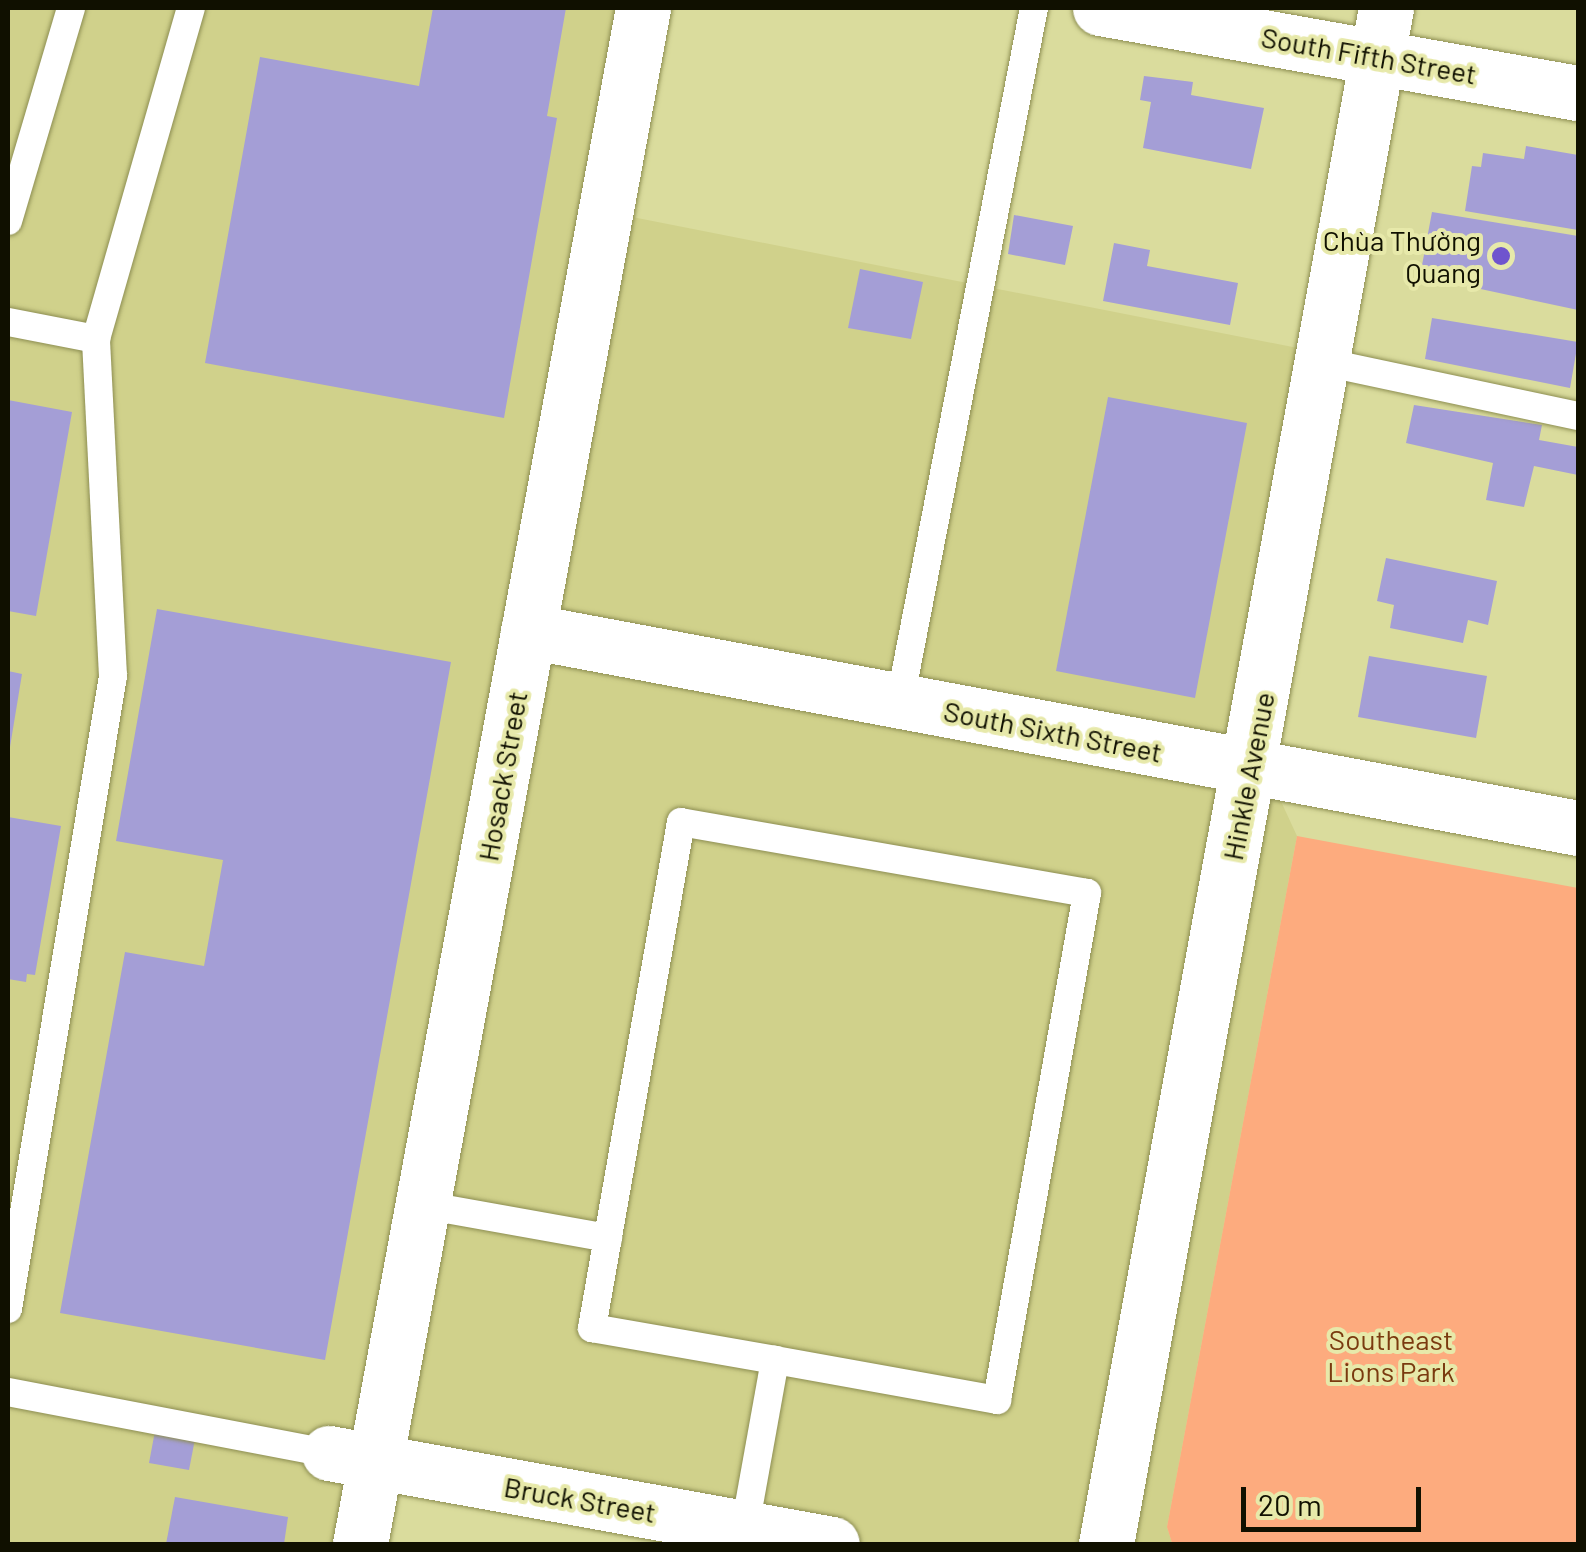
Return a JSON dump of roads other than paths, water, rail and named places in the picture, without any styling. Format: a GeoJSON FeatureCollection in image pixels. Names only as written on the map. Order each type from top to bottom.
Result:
{"type":"FeatureCollection","features":[{"type":"Feature","properties":{"kind":"street","name":"Hosack Street"},"geometry":{"type":"LineString","coordinates":[[360,1544],[352,1457],[423,1204],[643,8]]}},
{"type":"Feature","properties":{"kind":"street","name":"South Fifth Street"},"geometry":{"type":"LineString","coordinates":[[1100,8],[1383,33],[1578,93]]}},
{"type":"Feature","properties":{"kind":"street","name":"Hinkle Avenue"},"geometry":{"type":"LineString","coordinates":[[1106,1544],[1383,33]]}},
{"type":"Feature","properties":{"kind":"street","name":"South Sixth Street"},"geometry":{"type":"LineString","coordinates":[[528,631],[1578,828]]}},
{"type":"Feature","properties":{"kind":"street","name":"Bruck Street"},"geometry":{"type":"LineString","coordinates":[[352,1457],[743,1537],[832,1544]]}},
{"type":"Feature","properties":{"kind":"lane"},"geometry":{"type":"LineString","coordinates":[[8,221],[71,8]]}},
{"type":"Feature","properties":{"kind":"lane"},"geometry":{"type":"LineString","coordinates":[[8,1308],[113,676],[96,339],[190,8]]}},
{"type":"Feature","properties":{"kind":"lane"},"geometry":{"type":"LineString","coordinates":[[900,702],[1034,8]]}},
{"type":"Feature","properties":{"kind":"lane"},"geometry":{"type":"LineString","coordinates":[[8,322],[96,339]]}},
{"type":"Feature","properties":{"kind":"lane"},"geometry":{"type":"LineString","coordinates":[[1324,362],[1578,416]]}},
{"type":"Feature","properties":{"kind":"lane"},"geometry":{"type":"LineString","coordinates":[[681,822],[1088,894],[997,1400],[774,1360],[592,1328],[681,822]]}},
{"type":"Feature","properties":{"kind":"lane"},"geometry":{"type":"LineString","coordinates":[[423,1204],[608,1238]]}},
{"type":"Feature","properties":{"kind":"lane"},"geometry":{"type":"LineString","coordinates":[[743,1537],[774,1360]]}},
{"type":"Feature","properties":{"kind":"lane"},"geometry":{"type":"LineString","coordinates":[[8,1392],[352,1457]]}},
{"type":"Feature","properties":{"kind":"place","name":"Chùa Thường Quang"},"geometry":{"type":"Point","coordinates":[1501,256]}},
{"type":"Feature","properties":{"kind":"park label","name":"Southeast Lions Park"},"geometry":{"type":"Point","coordinates":[1391,1355]}}]}
